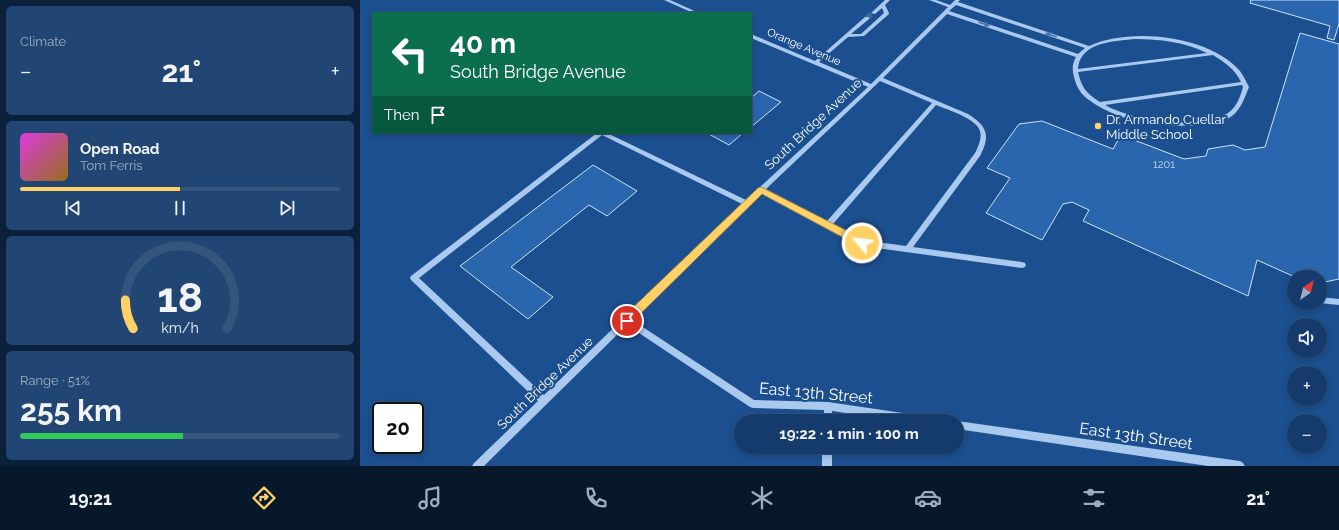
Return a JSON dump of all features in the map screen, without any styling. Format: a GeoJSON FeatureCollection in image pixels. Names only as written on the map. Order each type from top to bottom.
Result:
{"type":"FeatureCollection","features":[{"type":"Feature","properties":{"kind":"street"},"geometry":{"type":"LineString","coordinates":[[666,0],[695,12]]}},
{"type":"Feature","properties":{"kind":"street"},"geometry":{"type":"LineString","coordinates":[[873,12],[888,0]]}},
{"type":"Feature","properties":{"kind":"street"},"geometry":{"type":"LineString","coordinates":[[930,0],[953,5],[1088,47]]}},
{"type":"Feature","properties":{"kind":"street"},"geometry":{"type":"LineString","coordinates":[[846,36],[862,35],[887,13],[883,4]]}},
{"type":"Feature","properties":{"kind":"street"},"geometry":{"type":"LineString","coordinates":[[953,5],[1078,56]]}},
{"type":"Feature","properties":{"kind":"street","name":"South Bridge Avenue"},"geometry":{"type":"LineString","coordinates":[[477,466],[761,190],[879,79],[953,5]]}},
{"type":"Feature","properties":{"kind":"street"},"geometry":{"type":"LineString","coordinates":[[815,63],[867,18]]}},
{"type":"Feature","properties":{"kind":"street","name":"Orange Avenue"},"geometry":{"type":"LineString","coordinates":[[752,36],[871,86]]}},
{"type":"Feature","properties":{"kind":"street"},"geometry":{"type":"LineString","coordinates":[[1135,37],[1155,37],[1178,41],[1212,54],[1239,72],[1246,87],[1241,100],[1231,114],[1213,121],[1185,125],[1152,122],[1131,117],[1100,104],[1080,89],[1075,76],[1078,56],[1088,47],[1115,40],[1135,37]]}},
{"type":"Feature","properties":{"kind":"street"},"geometry":{"type":"LineString","coordinates":[[1075,71],[1212,54]]}},
{"type":"Feature","properties":{"kind":"street"},"geometry":{"type":"LineString","coordinates":[[879,79],[975,120],[982,127],[984,133],[984,144],[978,154],[908,248]]}},
{"type":"Feature","properties":{"kind":"street"},"geometry":{"type":"LineString","coordinates":[[1100,104],[1244,83]]}},
{"type":"Feature","properties":{"kind":"street"},"geometry":{"type":"LineString","coordinates":[[828,225],[936,103]]}},
{"type":"Feature","properties":{"kind":"street"},"geometry":{"type":"LineString","coordinates":[[544,400],[414,278],[600,134]]}},
{"type":"Feature","properties":{"kind":"street"},"geometry":{"type":"LineString","coordinates":[[603,134],[748,204]]}},
{"type":"Feature","properties":{"kind":"street"},"geometry":{"type":"LineString","coordinates":[[761,190],[862,243],[908,248],[1022,265]]}},
{"type":"Feature","properties":{"kind":"street"},"geometry":{"type":"LineString","coordinates":[[1327,301],[1339,302]]}},
{"type":"Feature","properties":{"kind":"street","name":"East 13th Street"},"geometry":{"type":"LineString","coordinates":[[627,321],[753,404],[828,406],[882,414]]}},
{"type":"Feature","properties":{"kind":"street"},"geometry":{"type":"LineString","coordinates":[[828,406],[828,414]]}},
{"type":"Feature","properties":{"kind":"street","name":"East 13th Street"},"geometry":{"type":"LineString","coordinates":[[964,426],[1240,466]]}},
{"type":"Feature","properties":{"kind":"street"},"geometry":{"type":"LineString","coordinates":[[827,454],[827,466]]}},
{"type":"Feature","properties":{"kind":"building"},"geometry":{"type":"Polygon","coordinates":[[[1251,0],[1339,0],[1339,24],[1334,40],[1327,38],[1330,26],[1250,3],[1251,0]]]}},
{"type":"Feature","properties":{"kind":"building","name":"Dr. Armando Cuellar Middle School"},"geometry":{"type":"Polygon","coordinates":[[[1300,33],[1339,44],[1339,279],[1327,282],[1327,270],[1287,270],[1287,273],[1257,260],[1248,296],[1083,221],[1089,210],[1072,202],[1063,204],[1042,240],[986,213],[1010,178],[987,168],[1019,124],[1042,121],[1113,149],[1121,135],[1184,159],[1206,156],[1208,149],[1233,145],[1245,150],[1265,147],[1300,33]]]}},
{"type":"Feature","properties":{"kind":"building"},"geometry":{"type":"Polygon","coordinates":[[[759,91],[781,102],[752,126],[752,97],[759,91]]]}},
{"type":"Feature","properties":{"kind":"building"},"geometry":{"type":"Polygon","coordinates":[[[709,134],[742,134],[729,145],[709,134]]]}},
{"type":"Feature","properties":{"kind":"building"},"geometry":{"type":"Polygon","coordinates":[[[593,165],[637,191],[607,216],[589,205],[511,267],[553,297],[528,319],[460,266],[593,165]]]}},
{"type":"Feature","properties":{"kind":"tunnel"},"geometry":{"type":"LineString","coordinates":[[867,18],[873,13]]}},
{"type":"Feature","properties":{"kind":"place","name":"Dr. Armando Cuellar Middle School"},"geometry":{"type":"Point","coordinates":[1098,126]}},
{"type":"Feature","properties":{"kind":"route"},"geometry":{"type":"LineString","coordinates":[[627,321],[761,190],[862,243]]}}]}
